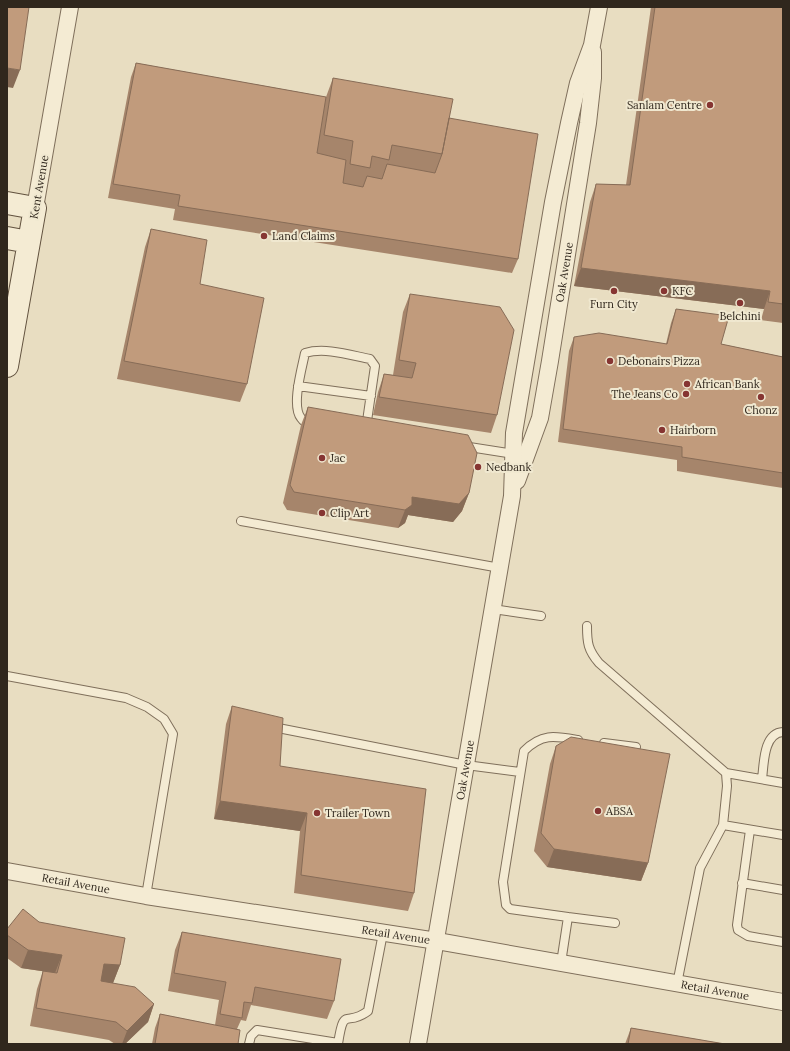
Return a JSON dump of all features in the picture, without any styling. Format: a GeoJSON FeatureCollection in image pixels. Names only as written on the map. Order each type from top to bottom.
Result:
{"type":"FeatureCollection","features":[{"type":"Feature","properties":{"kind":"main road"},"geometry":{"type":"LineString","coordinates":[[7,203],[36,208]]}},
{"type":"Feature","properties":{"kind":"main road","name":"Kent Avenue"},"geometry":{"type":"LineString","coordinates":[[7,366],[36,208]]}},
{"type":"Feature","properties":{"kind":"main road"},"geometry":{"type":"LineString","coordinates":[[7,238],[29,242]]}},
{"type":"Feature","properties":{"kind":"street","name":"Kent Avenue"},"geometry":{"type":"LineString","coordinates":[[36,208],[70,7]]}},
{"type":"Feature","properties":{"kind":"street","name":"Oak Avenue"},"geometry":{"type":"LineString","coordinates":[[418,1044],[437,941],[512,496],[514,433],[562,159],[578,83],[592,45],[599,7]]}},
{"type":"Feature","properties":{"kind":"street","name":"Oak Avenue"},"geometry":{"type":"LineString","coordinates":[[512,496],[540,418],[552,354],[594,78],[592,45]]}},
{"type":"Feature","properties":{"kind":"street","name":"Retail Avenue"},"geometry":{"type":"LineString","coordinates":[[7,871],[146,896],[437,941],[783,1002]]}},
{"type":"Feature","properties":{"kind":"lane"},"geometry":{"type":"LineString","coordinates":[[318,426],[310,425],[301,418],[297,409],[298,386],[305,353],[314,350],[370,359],[375,366],[366,429]]}},
{"type":"Feature","properties":{"kind":"lane"},"geometry":{"type":"LineString","coordinates":[[298,386],[370,396]]}},
{"type":"Feature","properties":{"kind":"lane"},"geometry":{"type":"LineString","coordinates":[[458,445],[514,454]]}},
{"type":"Feature","properties":{"kind":"lane"},"geometry":{"type":"LineString","coordinates":[[241,521],[500,568]]}},
{"type":"Feature","properties":{"kind":"lane"},"geometry":{"type":"LineString","coordinates":[[493,609],[541,616]]}},
{"type":"Feature","properties":{"kind":"lane"},"geometry":{"type":"LineString","coordinates":[[587,626],[587,640],[590,653],[599,663],[726,773],[783,783]]}},
{"type":"Feature","properties":{"kind":"lane"},"geometry":{"type":"LineString","coordinates":[[7,676],[126,698],[147,707],[164,719],[173,734],[146,896]]}},
{"type":"Feature","properties":{"kind":"lane"},"geometry":{"type":"LineString","coordinates":[[272,727],[466,765],[520,772]]}},
{"type":"Feature","properties":{"kind":"lane"},"geometry":{"type":"LineString","coordinates":[[762,779],[768,741],[774,735],[783,732]]}},
{"type":"Feature","properties":{"kind":"lane"},"geometry":{"type":"LineString","coordinates":[[615,923],[510,908],[506,906],[503,882],[524,751],[535,740],[556,736],[636,747]]}},
{"type":"Feature","properties":{"kind":"lane"},"geometry":{"type":"LineString","coordinates":[[677,984],[700,868],[723,825],[727,786],[726,773]]}},
{"type":"Feature","properties":{"kind":"lane"},"geometry":{"type":"LineString","coordinates":[[723,825],[783,835]]}},
{"type":"Feature","properties":{"kind":"lane"},"geometry":{"type":"LineString","coordinates":[[750,830],[736,925],[738,930],[748,936],[783,942]]}},
{"type":"Feature","properties":{"kind":"lane"},"geometry":{"type":"LineString","coordinates":[[742,883],[783,890]]}},
{"type":"Feature","properties":{"kind":"lane"},"geometry":{"type":"LineString","coordinates":[[561,963],[568,917]]}},
{"type":"Feature","properties":{"kind":"lane"},"geometry":{"type":"LineString","coordinates":[[249,1044],[251,1036],[257,1030],[338,1043],[341,1023],[344,1020],[362,1016],[368,1011],[383,933]]}},
{"type":"Feature","properties":{"kind":"building"},"geometry":{"type":"Polygon","coordinates":[[[7,7],[29,7],[20,70],[7,68],[7,7]]]}},
{"type":"Feature","properties":{"kind":"building","name":"Sanlam Centre"},"geometry":{"type":"Polygon","coordinates":[[[655,7],[783,7],[783,304],[768,302],[770,291],[581,268],[596,184],[630,185],[655,7]]]}},
{"type":"Feature","properties":{"kind":"building"},"geometry":{"type":"Polygon","coordinates":[[[136,63],[326,97],[317,153],[346,160],[343,183],[363,187],[367,176],[382,179],[387,164],[435,173],[442,154],[449,118],[538,134],[518,259],[178,206],[180,195],[113,184],[136,63]]]}},
{"type":"Feature","properties":{"kind":"building"},"geometry":{"type":"Polygon","coordinates":[[[333,78],[453,99],[442,154],[392,145],[389,160],[372,156],[370,168],[350,164],[353,141],[324,135],[333,78]]]}},
{"type":"Feature","properties":{"kind":"building"},"geometry":{"type":"Polygon","coordinates":[[[151,229],[207,240],[200,284],[264,298],[247,384],[124,361],[151,229]]]}},
{"type":"Feature","properties":{"kind":"building"},"geometry":{"type":"Polygon","coordinates":[[[410,294],[500,307],[514,330],[497,415],[379,397],[384,374],[412,378],[416,363],[399,360],[410,294]]]}},
{"type":"Feature","properties":{"kind":"building"},"geometry":{"type":"Polygon","coordinates":[[[676,309],[729,316],[721,344],[783,357],[783,473],[682,457],[682,447],[563,429],[574,337],[599,333],[667,344],[676,309]]]}},
{"type":"Feature","properties":{"kind":"building"},"geometry":{"type":"Polygon","coordinates":[[[308,407],[468,435],[477,453],[469,493],[459,504],[412,497],[412,505],[405,510],[294,492],[290,485],[308,407]]]}},
{"type":"Feature","properties":{"kind":"building","name":"Trailer Town"},"geometry":{"type":"Polygon","coordinates":[[[232,706],[283,718],[280,766],[426,789],[414,893],[301,875],[307,813],[220,801],[232,706]]]}},
{"type":"Feature","properties":{"kind":"building","name":"ABSA"},"geometry":{"type":"Polygon","coordinates":[[[571,737],[670,754],[648,863],[554,849],[541,833],[556,746],[571,737]]]}},
{"type":"Feature","properties":{"kind":"building"},"geometry":{"type":"Polygon","coordinates":[[[23,909],[39,922],[125,938],[120,965],[104,964],[101,981],[135,987],[154,1004],[127,1031],[116,1022],[36,1008],[43,971],[57,973],[62,955],[28,950],[7,935],[7,929],[23,909]]]}},
{"type":"Feature","properties":{"kind":"building"},"geometry":{"type":"Polygon","coordinates":[[[182,932],[341,959],[334,1001],[255,987],[252,1003],[244,1002],[242,1018],[220,1014],[226,982],[174,973],[182,932]]]}},
{"type":"Feature","properties":{"kind":"building"},"geometry":{"type":"Polygon","coordinates":[[[160,1014],[240,1030],[238,1044],[155,1044],[160,1014]]]}},
{"type":"Feature","properties":{"kind":"building"},"geometry":{"type":"Polygon","coordinates":[[[631,1028],[725,1044],[628,1044],[631,1028]]]}},
{"type":"Feature","properties":{"kind":"place","name":"Sanlam Centre"},"geometry":{"type":"Point","coordinates":[710,105]}},
{"type":"Feature","properties":{"kind":"place","name":"Land Claims"},"geometry":{"type":"Point","coordinates":[264,236]}},
{"type":"Feature","properties":{"kind":"place","name":"Furn City"},"geometry":{"type":"Point","coordinates":[614,291]}},
{"type":"Feature","properties":{"kind":"place","name":"KFC"},"geometry":{"type":"Point","coordinates":[664,291]}},
{"type":"Feature","properties":{"kind":"place","name":"Belchini"},"geometry":{"type":"Point","coordinates":[740,303]}},
{"type":"Feature","properties":{"kind":"place","name":"Debonairs Pizza"},"geometry":{"type":"Point","coordinates":[610,361]}},
{"type":"Feature","properties":{"kind":"place","name":"African Bank"},"geometry":{"type":"Point","coordinates":[687,384]}},
{"type":"Feature","properties":{"kind":"place","name":"The Jeans Co"},"geometry":{"type":"Point","coordinates":[686,394]}},
{"type":"Feature","properties":{"kind":"place","name":"Chonz"},"geometry":{"type":"Point","coordinates":[761,397]}},
{"type":"Feature","properties":{"kind":"place","name":"Hairborn"},"geometry":{"type":"Point","coordinates":[662,430]}},
{"type":"Feature","properties":{"kind":"place","name":"Jac"},"geometry":{"type":"Point","coordinates":[322,458]}},
{"type":"Feature","properties":{"kind":"place","name":"Nedbank"},"geometry":{"type":"Point","coordinates":[478,467]}},
{"type":"Feature","properties":{"kind":"place","name":"Clip Art"},"geometry":{"type":"Point","coordinates":[322,513]}},
{"type":"Feature","properties":{"kind":"place","name":"ABSA"},"geometry":{"type":"Point","coordinates":[598,811]}},
{"type":"Feature","properties":{"kind":"place","name":"Trailer Town"},"geometry":{"type":"Point","coordinates":[317,813]}}]}
